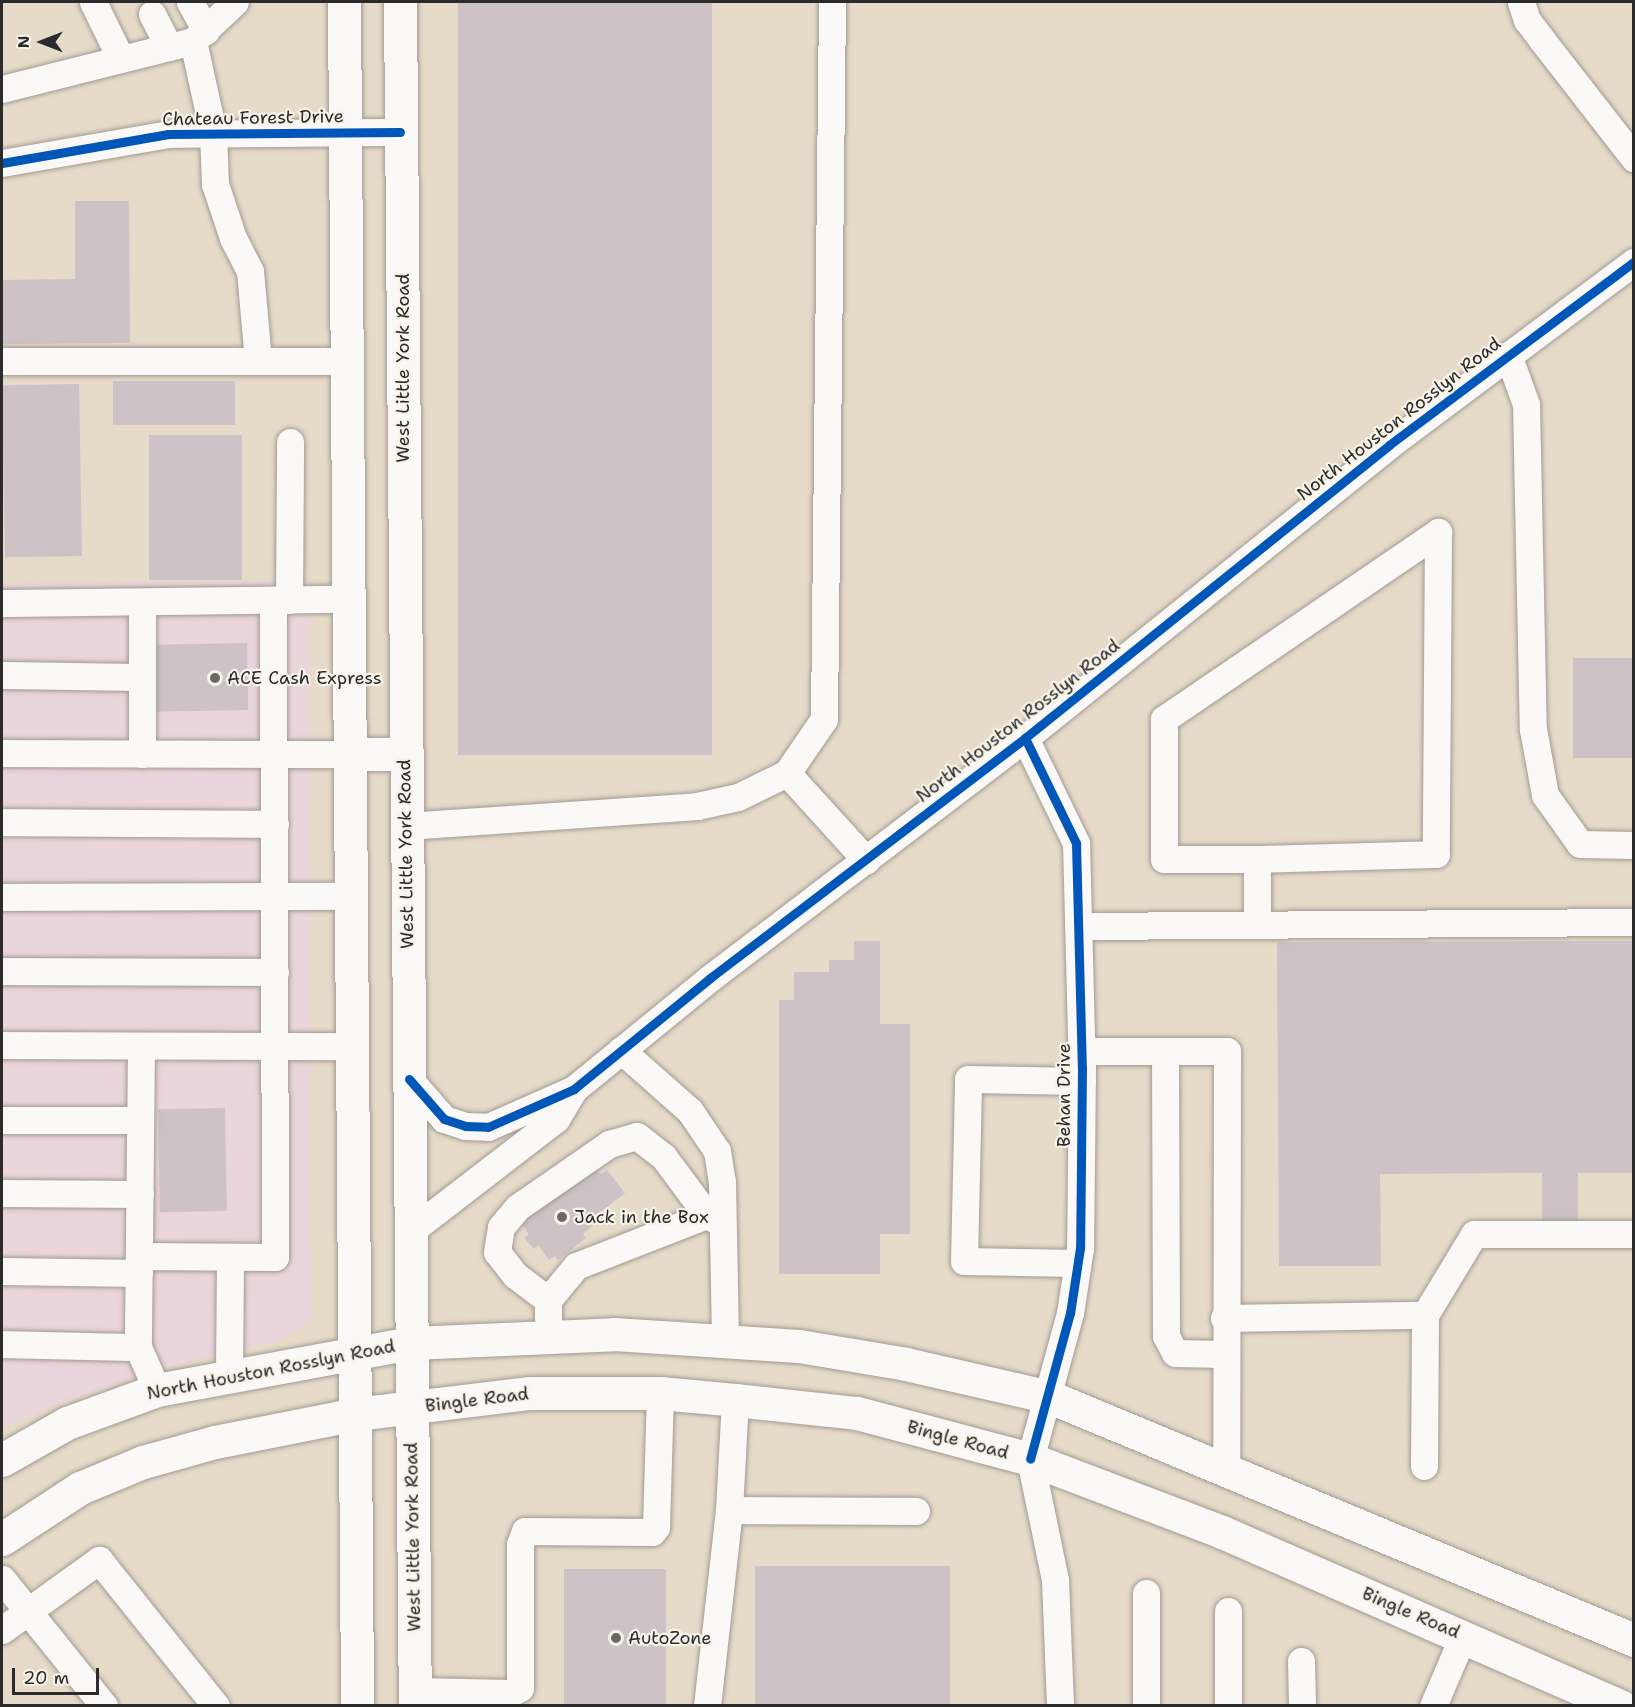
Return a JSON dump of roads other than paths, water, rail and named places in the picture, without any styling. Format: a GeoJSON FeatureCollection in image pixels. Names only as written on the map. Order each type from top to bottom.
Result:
{"type":"FeatureCollection","features":[{"type":"Feature","properties":{"kind":"main road"},"geometry":{"type":"LineString","coordinates":[[344,2],[357,1706]]}},
{"type":"Feature","properties":{"kind":"main road","name":"West Little York Road"},"geometry":{"type":"LineString","coordinates":[[400,2],[409,1079],[408,1233],[415,1698]]}},
{"type":"Feature","properties":{"kind":"main road"},"geometry":{"type":"LineString","coordinates":[[349,754],[405,754]]}},
{"type":"Feature","properties":{"kind":"main road"},"geometry":{"type":"LineString","coordinates":[[411,1343],[614,1334],[799,1346],[906,1364],[1050,1397],[1634,1640]]}},
{"type":"Feature","properties":{"kind":"main road","name":"North Houston Rosslyn Road"},"geometry":{"type":"LineString","coordinates":[[2,1460],[67,1423],[157,1390],[411,1343]]}},
{"type":"Feature","properties":{"kind":"main road","name":"Bingle Road"},"geometry":{"type":"LineString","coordinates":[[356,1414],[530,1393],[660,1393],[857,1413],[1030,1459],[1222,1532],[1621,1706]]}},
{"type":"Feature","properties":{"kind":"main road"},"geometry":{"type":"LineString","coordinates":[[2,1539],[80,1488],[143,1462],[214,1442],[356,1414]]}},
{"type":"Feature","properties":{"kind":"street"},"geometry":{"type":"LineString","coordinates":[[93,2],[120,57]]}},
{"type":"Feature","properties":{"kind":"street"},"geometry":{"type":"LineString","coordinates":[[190,2],[190,39],[213,132],[214,184],[233,238],[250,271],[258,361]]}},
{"type":"Feature","properties":{"kind":"street"},"geometry":{"type":"LineString","coordinates":[[2,89],[190,39],[235,2]]}},
{"type":"Feature","properties":{"kind":"street"},"geometry":{"type":"LineString","coordinates":[[406,826],[697,806],[738,797],[787,772],[824,719],[832,2]]}},
{"type":"Feature","properties":{"kind":"street"},"geometry":{"type":"LineString","coordinates":[[1521,2],[1532,27],[1634,158]]}},
{"type":"Feature","properties":{"kind":"street"},"geometry":{"type":"LineString","coordinates":[[152,14],[190,39]]}},
{"type":"Feature","properties":{"kind":"street","name":"Chateau Forest Drive"},"geometry":{"type":"LineString","coordinates":[[2,163],[168,134],[400,132]]}},
{"type":"Feature","properties":{"kind":"street","name":"North Houston Rosslyn Road"},"geometry":{"type":"LineString","coordinates":[[409,1079],[444,1119],[465,1126],[498,1123],[574,1089],[621,1050],[1025,738],[1389,445],[1634,262]]}},
{"type":"Feature","properties":{"kind":"street"},"geometry":{"type":"LineString","coordinates":[[1508,355],[1526,404],[1533,729],[1545,795],[1580,844],[1634,845]]}},
{"type":"Feature","properties":{"kind":"street"},"geometry":{"type":"LineString","coordinates":[[2,362],[346,361]]}},
{"type":"Feature","properties":{"kind":"street"},"geometry":{"type":"LineString","coordinates":[[2,1271],[274,1257],[276,972],[274,754],[290,442]]}},
{"type":"Feature","properties":{"kind":"street"},"geometry":{"type":"LineString","coordinates":[[1437,532],[1436,854],[1257,859],[1164,859],[1164,719],[1437,532]]}},
{"type":"Feature","properties":{"kind":"street"},"geometry":{"type":"LineString","coordinates":[[2,603],[347,599]]}},
{"type":"Feature","properties":{"kind":"street"},"geometry":{"type":"LineString","coordinates":[[142,602],[142,754]]}},
{"type":"Feature","properties":{"kind":"street"},"geometry":{"type":"LineString","coordinates":[[2,675],[142,677]]}},
{"type":"Feature","properties":{"kind":"street","name":"Behan Drive"},"geometry":{"type":"LineString","coordinates":[[1025,738],[1076,843],[1082,1081],[1077,1263],[1071,1313],[1050,1397],[1030,1459]]}},
{"type":"Feature","properties":{"kind":"street"},"geometry":{"type":"LineString","coordinates":[[2,753],[349,754]]}},
{"type":"Feature","properties":{"kind":"street"},"geometry":{"type":"LineString","coordinates":[[787,772],[866,860]]}},
{"type":"Feature","properties":{"kind":"street"},"geometry":{"type":"LineString","coordinates":[[2,822],[274,824]]}},
{"type":"Feature","properties":{"kind":"street"},"geometry":{"type":"LineString","coordinates":[[1257,859],[1257,925]]}},
{"type":"Feature","properties":{"kind":"street"},"geometry":{"type":"LineString","coordinates":[[2,897],[350,896]]}},
{"type":"Feature","properties":{"kind":"street"},"geometry":{"type":"LineString","coordinates":[[1078,926],[1634,922]]}},
{"type":"Feature","properties":{"kind":"street"},"geometry":{"type":"LineString","coordinates":[[2,971],[276,972]]}},
{"type":"Feature","properties":{"kind":"street"},"geometry":{"type":"LineString","coordinates":[[2,1045],[351,1046]]}},
{"type":"Feature","properties":{"kind":"street"},"geometry":{"type":"LineString","coordinates":[[141,1047],[138,1347],[157,1390]]}},
{"type":"Feature","properties":{"kind":"street"},"geometry":{"type":"LineString","coordinates":[[621,1050],[690,1111],[717,1150],[715,1219],[724,1342]]}},
{"type":"Feature","properties":{"kind":"street"},"geometry":{"type":"LineString","coordinates":[[1081,1051],[1227,1052],[1224,1318],[1226,1470]]}},
{"type":"Feature","properties":{"kind":"street"},"geometry":{"type":"LineString","coordinates":[[1166,1052],[1166,1336],[1175,1353],[1224,1354]]}},
{"type":"Feature","properties":{"kind":"street"},"geometry":{"type":"LineString","coordinates":[[1077,1263],[964,1261],[968,1079],[1082,1081]]}},
{"type":"Feature","properties":{"kind":"street","name":"North Houston Rosslyn Road"},"geometry":{"type":"LineString","coordinates":[[408,1233],[556,1119],[574,1089]]}},
{"type":"Feature","properties":{"kind":"street"},"geometry":{"type":"LineString","coordinates":[[2,1120],[140,1120]]}},
{"type":"Feature","properties":{"kind":"street"},"geometry":{"type":"LineString","coordinates":[[548,1300],[522,1280],[497,1252],[501,1227],[518,1208],[609,1144],[637,1136],[663,1156],[715,1219]]}},
{"type":"Feature","properties":{"kind":"street"},"geometry":{"type":"LineString","coordinates":[[2,1192],[140,1194]]}},
{"type":"Feature","properties":{"kind":"street"},"geometry":{"type":"LineString","coordinates":[[548,1337],[548,1300],[576,1266],[715,1219]]}},
{"type":"Feature","properties":{"kind":"street"},"geometry":{"type":"LineString","coordinates":[[1424,1466],[1425,1315],[1474,1234],[1634,1234]]}},
{"type":"Feature","properties":{"kind":"street"},"geometry":{"type":"LineString","coordinates":[[229,1375],[230,1258]]}},
{"type":"Feature","properties":{"kind":"street"},"geometry":{"type":"LineString","coordinates":[[1224,1318],[1425,1315]]}},
{"type":"Feature","properties":{"kind":"street"},"geometry":{"type":"LineString","coordinates":[[2,1344],[138,1347]]}},
{"type":"Feature","properties":{"kind":"street"},"geometry":{"type":"LineString","coordinates":[[415,1698],[511,1692],[520,1688],[520,1544],[525,1531],[652,1532],[656,1527],[660,1393]]}},
{"type":"Feature","properties":{"kind":"street"},"geometry":{"type":"LineString","coordinates":[[707,1706],[729,1510],[735,1400]]}},
{"type":"Feature","properties":{"kind":"street"},"geometry":{"type":"LineString","coordinates":[[1030,1459],[1055,1580],[1060,1706]]}},
{"type":"Feature","properties":{"kind":"street"},"geometry":{"type":"LineString","coordinates":[[729,1510],[916,1511]]}},
{"type":"Feature","properties":{"kind":"street"},"geometry":{"type":"LineString","coordinates":[[2,1630],[99,1560],[216,1706]]}},
{"type":"Feature","properties":{"kind":"street"},"geometry":{"type":"LineString","coordinates":[[2,1579],[104,1706]]}},
{"type":"Feature","properties":{"kind":"street"},"geometry":{"type":"LineString","coordinates":[[1146,1593],[1146,1706]]}},
{"type":"Feature","properties":{"kind":"street"},"geometry":{"type":"LineString","coordinates":[[1228,1611],[1228,1706]]}},
{"type":"Feature","properties":{"kind":"street"},"geometry":{"type":"LineString","coordinates":[[1433,1706],[1463,1636]]}},
{"type":"Feature","properties":{"kind":"street"},"geometry":{"type":"LineString","coordinates":[[1301,1661],[1302,1706]]}},
{"type":"Feature","properties":{"kind":"place","name":"ACE Cash Express"},"geometry":{"type":"Point","coordinates":[215,678]}},
{"type":"Feature","properties":{"kind":"place","name":"Jack in the Box"},"geometry":{"type":"Point","coordinates":[562,1217]}},
{"type":"Feature","properties":{"kind":"place","name":"AutoZone"},"geometry":{"type":"Point","coordinates":[616,1638]}}]}
